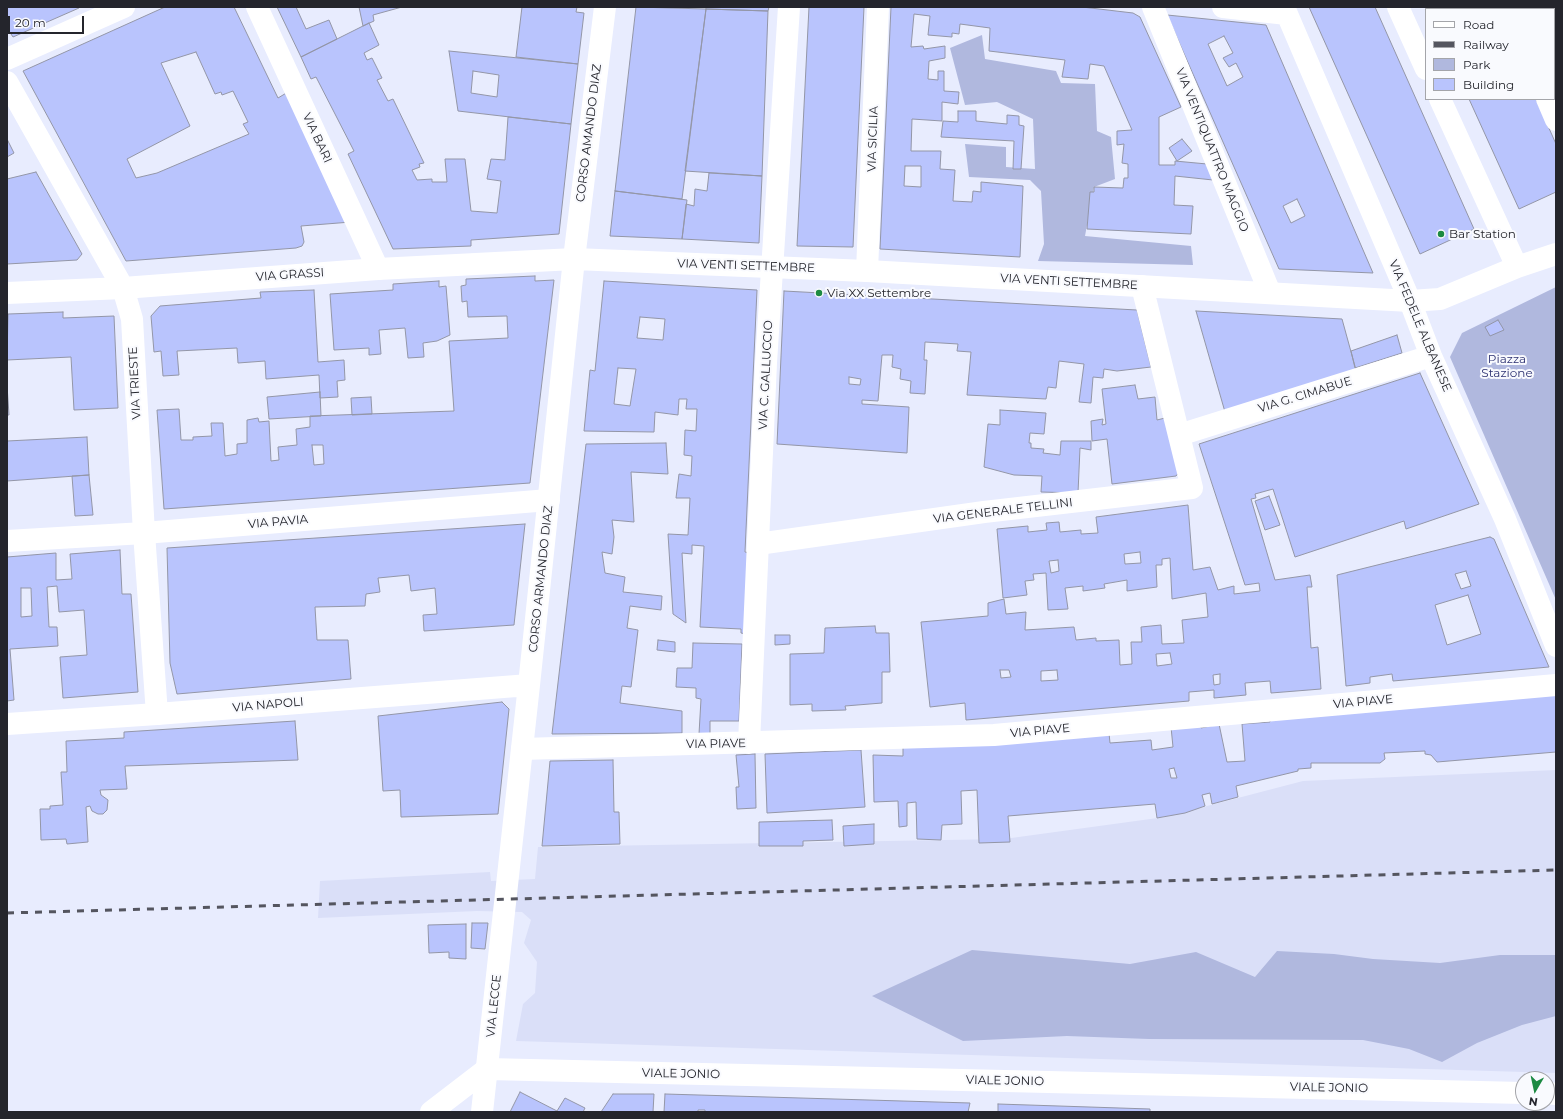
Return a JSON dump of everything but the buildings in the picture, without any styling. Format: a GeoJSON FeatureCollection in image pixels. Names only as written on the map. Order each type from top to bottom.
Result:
{"type":"FeatureCollection","features":[{"type":"Feature","properties":{"kind":"street"},"geometry":{"type":"LineString","coordinates":[[7,59],[124,7]]}},
{"type":"Feature","properties":{"kind":"street","name":"VIA BARI"},"geometry":{"type":"LineString","coordinates":[[257,7],[378,269]]}},
{"type":"Feature","properties":{"kind":"street","name":"CORSO AMANDO DIAZ"},"geometry":{"type":"LineString","coordinates":[[574,259],[605,7]]}},
{"type":"Feature","properties":{"kind":"street","name":"VIA C. GALLUCCIO"},"geometry":{"type":"LineString","coordinates":[[749,743],[773,267],[789,7]]}},
{"type":"Feature","properties":{"kind":"street","name":"VIA SICILIA"},"geometry":{"type":"LineString","coordinates":[[868,271],[878,7]]}},
{"type":"Feature","properties":{"kind":"street","name":"VIA VENTIQUATTRO MAGGIO"},"geometry":{"type":"LineString","coordinates":[[1153,7],[1270,293]]}},
{"type":"Feature","properties":{"kind":"street"},"geometry":{"type":"LineString","coordinates":[[1222,7],[1285,10]]}},
{"type":"Feature","properties":{"kind":"street"},"geometry":{"type":"LineString","coordinates":[[1398,7],[1425,67]]}},
{"type":"Feature","properties":{"kind":"street","name":"VIA FEDELE ALBANESE"},"geometry":{"type":"LineString","coordinates":[[1285,10],[1410,301],[1431,356],[1505,519],[1556,646]]}},
{"type":"Feature","properties":{"kind":"street","name":"VIA TRIESTE"},"geometry":{"type":"LineString","coordinates":[[7,82],[123,288],[132,320],[144,533],[157,714]]}},
{"type":"Feature","properties":{"kind":"street"},"geometry":{"type":"LineString","coordinates":[[1440,100],[1517,267]]}},
{"type":"Feature","properties":{"kind":"street"},"geometry":{"type":"LineString","coordinates":[[1547,100],[1556,120]]}},
{"type":"Feature","properties":{"kind":"street","name":"VIA VENTI SETTEMBRE"},"geometry":{"type":"LineString","coordinates":[[574,259],[868,271],[1410,301],[1440,299],[1517,267],[1556,254]]}},
{"type":"Feature","properties":{"kind":"street","name":"VIA GRASSI"},"geometry":{"type":"LineString","coordinates":[[7,293],[123,288],[378,269],[574,259]]}},
{"type":"Feature","properties":{"kind":"street","name":"CORSO ARMANDO DIAZ"},"geometry":{"type":"LineString","coordinates":[[506,900],[574,259]]}},
{"type":"Feature","properties":{"kind":"street"},"geometry":{"type":"LineString","coordinates":[[1142,286],[1179,434]]}},
{"type":"Feature","properties":{"kind":"street","name":"VIA G. CIMABUE"},"geometry":{"type":"LineString","coordinates":[[1179,434],[1431,356]]}},
{"type":"Feature","properties":{"kind":"street","name":"VIA GENERALE TELLINI"},"geometry":{"type":"LineString","coordinates":[[758,544],[984,512],[1192,488],[1179,434]]}},
{"type":"Feature","properties":{"kind":"street","name":"VIA PAVIA"},"geometry":{"type":"LineString","coordinates":[[7,541],[144,533],[549,500]]}},
{"type":"Feature","properties":{"kind":"street","name":"VIA NAPOLI"},"geometry":{"type":"LineString","coordinates":[[7,724],[157,714],[529,685]]}},
{"type":"Feature","properties":{"kind":"street","name":"VIA PIAVE"},"geometry":{"type":"LineString","coordinates":[[522,748],[749,743],[994,735],[1556,685]]}},
{"type":"Feature","properties":{"kind":"street","name":"VIA LECCE"},"geometry":{"type":"LineString","coordinates":[[482,1112],[506,900]]}},
{"type":"Feature","properties":{"kind":"street"},"geometry":{"type":"LineString","coordinates":[[431,1112],[487,1069]]}},
{"type":"Feature","properties":{"kind":"street","name":"VIALE JONIO"},"geometry":{"type":"LineString","coordinates":[[487,1069],[1515,1093]]}},
{"type":"Feature","properties":{"kind":"shaded area"},"geometry":{"type":"Polygon","coordinates":[[[1556,770],[1556,1073],[1555,1071],[1515,1072],[516,1041],[523,1004],[535,993],[537,962],[524,943],[531,920],[522,912],[477,911],[318,918],[320,881],[490,872],[491,881],[535,879],[538,847],[1004,839],[1165,817],[1303,781],[1556,770]]]}},
{"type":"Feature","properties":{"kind":"green space"},"geometry":{"type":"Polygon","coordinates":[[[982,35],[985,59],[1056,71],[1061,83],[1095,84],[1097,131],[1111,137],[1115,179],[1094,187],[1085,236],[1191,246],[1193,265],[1038,261],[1044,244],[1041,191],[1030,180],[969,177],[965,144],[1006,147],[1006,167],[1035,169],[1033,119],[997,102],[965,105],[950,48],[982,35]]]}},
{"type":"Feature","properties":{"kind":"green space","name":"Piazza Stazione"},"geometry":{"type":"Polygon","coordinates":[[[1556,287],[1556,600],[1450,357],[1462,333],[1556,287]]]}},
{"type":"Feature","properties":{"kind":"green space"},"geometry":{"type":"Polygon","coordinates":[[[972,950],[1130,964],[1196,952],[1255,977],[1277,951],[1440,963],[1500,955],[1556,955],[1556,1016],[1522,1025],[1477,1043],[1442,1062],[1409,1049],[1363,1040],[1149,1039],[1067,1036],[963,1041],[872,996],[972,950]]]}},
{"type":"Feature","properties":{"kind":"railway"},"geometry":{"type":"LineString","coordinates":[[7,913],[1556,870]]}},
{"type":"Feature","properties":{"kind":"place","name":"Bar Station"},"geometry":{"type":"Point","coordinates":[1441,234]}},
{"type":"Feature","properties":{"kind":"place","name":"Via XX Settembre"},"geometry":{"type":"Point","coordinates":[819,293]}}]}
